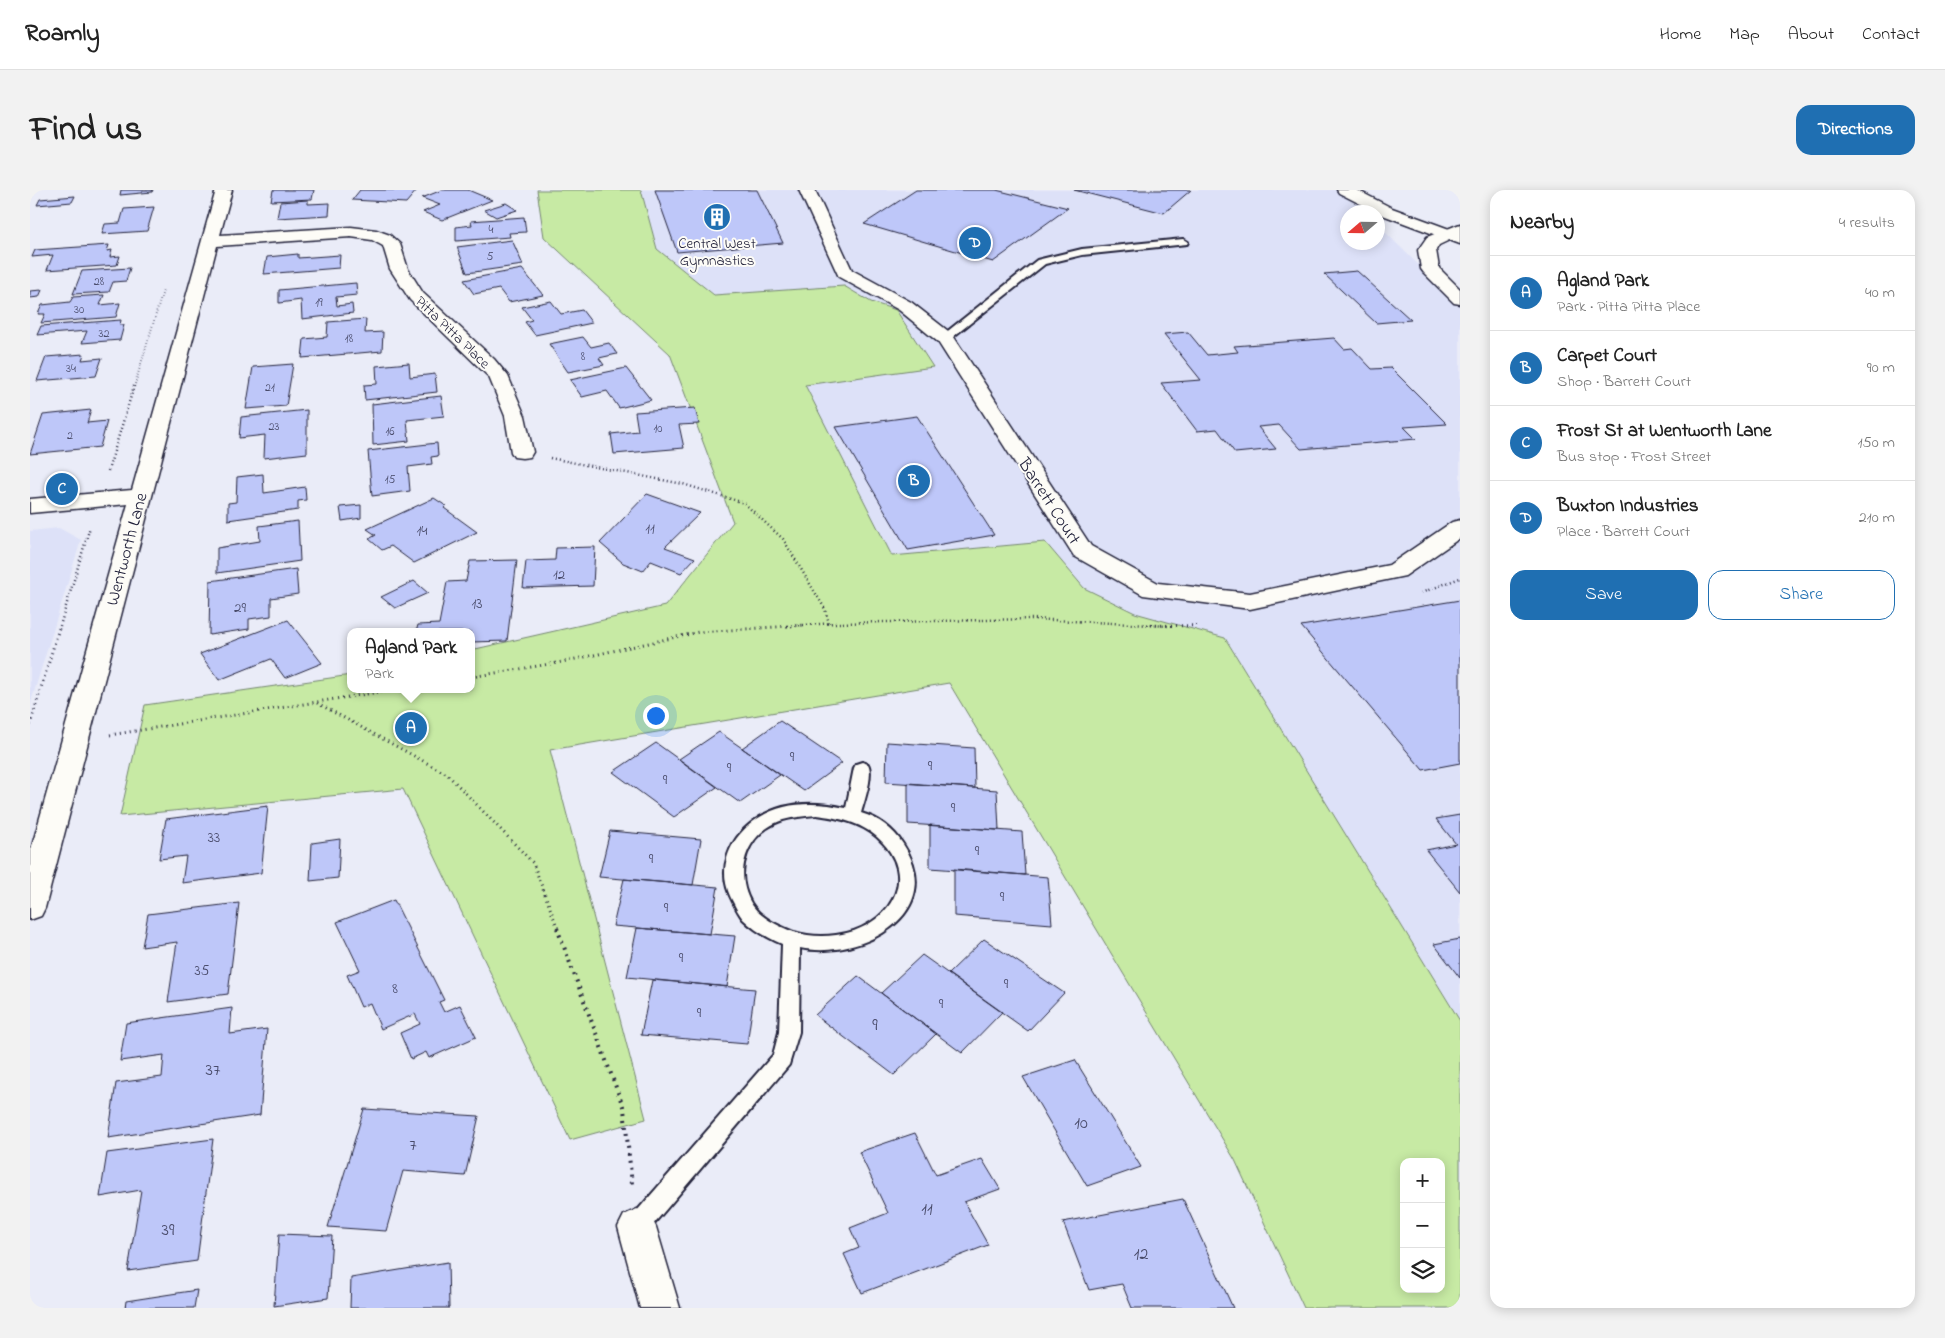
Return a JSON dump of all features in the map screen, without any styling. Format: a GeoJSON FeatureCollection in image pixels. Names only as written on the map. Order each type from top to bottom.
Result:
{"type":"FeatureCollection","features":[{"type":"Feature","properties":{"kind":"street","name":"Wentworth Lane"},"geometry":{"type":"LineString","coordinates":[[30,908],[224,190]]}},
{"type":"Feature","properties":{"kind":"street","name":"Barrett Court"},"geometry":{"type":"LineString","coordinates":[[807,190],[845,273],[905,306],[945,338],[1082,551],[1152,590],[1250,601],[1397,571],[1460,527]]}},
{"type":"Feature","properties":{"kind":"street"},"geometry":{"type":"LineString","coordinates":[[1345,190],[1386,211],[1456,234]]}},
{"type":"Feature","properties":{"kind":"street","name":"Pitta Pitta Place"},"geometry":{"type":"LineString","coordinates":[[211,241],[350,232],[376,235],[384,239],[391,244],[399,269],[416,296],[498,376],[515,416],[522,452]]}},
{"type":"Feature","properties":{"kind":"street"},"geometry":{"type":"LineString","coordinates":[[1456,234],[1434,241],[1427,250],[1430,269],[1457,292]]}},
{"type":"Feature","properties":{"kind":"street"},"geometry":{"type":"LineString","coordinates":[[30,506],[140,496]]}},
{"type":"Feature","properties":{"kind":"street"},"geometry":{"type":"LineString","coordinates":[[637,1227],[660,1308]]}},
{"type":"Feature","properties":{"kind":"lane"},"geometry":{"type":"LineString","coordinates":[[945,338],[1041,262],[1082,252],[1183,242]]}},
{"type":"Feature","properties":{"kind":"lane"},"geometry":{"type":"LineString","coordinates":[[852,816],[858,795],[862,768]]}},
{"type":"Feature","properties":{"kind":"lane"},"geometry":{"type":"LineString","coordinates":[[817,809],[843,812],[852,816],[867,821],[887,835],[901,853],[908,876],[904,899],[889,920],[865,935],[836,943],[804,942],[774,932],[750,915],[736,894],[732,873],[736,852],[748,834],[767,820],[791,812],[817,809]]}},
{"type":"Feature","properties":{"kind":"lane"},"geometry":{"type":"LineString","coordinates":[[637,1227],[782,1059],[789,1032],[791,938]]}},
{"type":"Feature","properties":{"kind":"path"},"geometry":{"type":"LineString","coordinates":[[30,725],[166,284]]}},
{"type":"Feature","properties":{"kind":"path"},"geometry":{"type":"LineString","coordinates":[[522,452],[683,484],[744,503],[783,539],[825,609],[830,623]]}},
{"type":"Feature","properties":{"kind":"path"},"geometry":{"type":"LineString","coordinates":[[1412,596],[1460,578]]}},
{"type":"Feature","properties":{"kind":"path"},"geometry":{"type":"LineString","coordinates":[[475,676],[562,662],[699,632],[830,623],[1033,619],[1184,627],[1203,626]]}},
{"type":"Feature","properties":{"kind":"path"},"geometry":{"type":"LineString","coordinates":[[75,741],[375,693]]}},
{"type":"Feature","properties":{"kind":"path"},"geometry":{"type":"LineString","coordinates":[[317,703],[447,774],[533,863],[624,1109],[637,1227]]}},
{"type":"Feature","properties":{"kind":"shaded area"},"geometry":{"type":"Polygon","coordinates":[[[641,190],[1342,190],[1358,205],[1340,205],[1340,250],[1385,250],[1385,232],[1460,306],[1460,1021],[1225,638],[1135,613],[1084,588],[1045,542],[892,556],[804,385],[933,367],[896,310],[871,302],[844,286],[714,295],[657,249],[641,190]]]}},
{"type":"Feature","properties":{"kind":"shaded area"},"geometry":{"type":"Polygon","coordinates":[[[59,528],[81,540],[30,705],[30,531],[59,528]]]}},
{"type":"Feature","properties":{"kind":"green space"},"geometry":{"type":"Polygon","coordinates":[[[537,190],[641,190],[657,249],[714,295],[844,286],[871,302],[896,310],[933,367],[805,385],[892,556],[1045,542],[1084,588],[1135,613],[1225,638],[1460,1021],[1460,1308],[1304,1308],[1235,1160],[949,683],[550,750],[646,1119],[570,1140],[403,789],[120,816],[145,705],[347,676],[347,693],[475,693],[475,649],[665,606],[733,522],[670,354],[544,237],[537,190]]]}},
{"type":"Feature","properties":{"kind":"building"},"geometry":{"type":"Polygon","coordinates":[[[121,190],[153,190],[152,192],[120,195],[121,190]]]}},
{"type":"Feature","properties":{"kind":"building"},"geometry":{"type":"Polygon","coordinates":[[[273,190],[314,190],[312,199],[271,201],[273,190]]]}},
{"type":"Feature","properties":{"kind":"building"},"geometry":{"type":"Polygon","coordinates":[[[360,190],[417,190],[406,203],[352,200],[360,190]]]}},
{"type":"Feature","properties":{"kind":"building"},"geometry":{"type":"Polygon","coordinates":[[[442,190],[468,190],[492,200],[442,220],[423,212],[440,205],[422,198],[442,190]]]}},
{"type":"Feature","properties":{"kind":"building","name":"Central West Gymnastics"},"geometry":{"type":"Polygon","coordinates":[[[655,190],[757,190],[783,243],[677,252],[655,190]]]}},
{"type":"Feature","properties":{"kind":"building"},"geometry":{"type":"Polygon","coordinates":[[[916,190],[996,190],[1068,208],[993,262],[864,224],[916,190]]]}},
{"type":"Feature","properties":{"kind":"building"},"geometry":{"type":"Polygon","coordinates":[[[1074,190],[1191,190],[1164,213],[1074,190]]]}},
{"type":"Feature","properties":{"kind":"building"},"geometry":{"type":"Polygon","coordinates":[[[75,196],[72,202],[37,205],[40,199],[75,196]]]}},
{"type":"Feature","properties":{"kind":"building"},"geometry":{"type":"Polygon","coordinates":[[[308,200],[308,204],[330,203],[329,215],[277,218],[280,202],[308,200]]]}},
{"type":"Feature","properties":{"kind":"building"},"geometry":{"type":"Polygon","coordinates":[[[506,203],[517,210],[496,217],[484,210],[506,203]]]}},
{"type":"Feature","properties":{"kind":"building"},"geometry":{"type":"Polygon","coordinates":[[[154,207],[147,231],[102,234],[105,224],[120,223],[124,209],[154,207]]]}},
{"type":"Feature","properties":{"kind":"building"},"geometry":{"type":"Polygon","coordinates":[[[524,217],[526,232],[509,233],[510,237],[456,241],[456,227],[472,225],[471,221],[524,217]]]}},
{"type":"Feature","properties":{"kind":"building"},"geometry":{"type":"Polygon","coordinates":[[[512,240],[523,265],[467,273],[457,247],[512,240]]]}},
{"type":"Feature","properties":{"kind":"building"},"geometry":{"type":"Polygon","coordinates":[[[109,245],[107,251],[112,250],[110,257],[120,256],[117,265],[47,270],[53,255],[32,257],[35,250],[109,245]]]}},
{"type":"Feature","properties":{"kind":"building"},"geometry":{"type":"Polygon","coordinates":[[[298,254],[298,258],[340,255],[339,268],[264,274],[267,257],[298,254]]]}},
{"type":"Feature","properties":{"kind":"building"},"geometry":{"type":"Polygon","coordinates":[[[130,268],[126,281],[113,282],[109,292],[73,294],[82,271],[130,268]]]}},
{"type":"Feature","properties":{"kind":"building"},"geometry":{"type":"Polygon","coordinates":[[[522,269],[543,295],[509,302],[499,289],[474,294],[464,280],[522,269]]]}},
{"type":"Feature","properties":{"kind":"building"},"geometry":{"type":"Polygon","coordinates":[[[1357,271],[1411,320],[1376,323],[1324,274],[1357,271]]]}},
{"type":"Feature","properties":{"kind":"building"},"geometry":{"type":"Polygon","coordinates":[[[356,283],[357,295],[336,297],[337,306],[352,304],[353,313],[302,319],[301,300],[279,303],[279,290],[356,283]]]}},
{"type":"Feature","properties":{"kind":"building"},"geometry":{"type":"Polygon","coordinates":[[[42,290],[39,297],[30,298],[30,291],[42,290]]]}},
{"type":"Feature","properties":{"kind":"building"},"geometry":{"type":"Polygon","coordinates":[[[104,295],[100,305],[120,303],[116,317],[41,323],[45,314],[38,314],[42,305],[70,302],[73,297],[104,295]]]}},
{"type":"Feature","properties":{"kind":"building"},"geometry":{"type":"Polygon","coordinates":[[[551,301],[561,314],[582,310],[592,323],[535,335],[525,322],[532,320],[522,307],[551,301]]]}},
{"type":"Feature","properties":{"kind":"building"},"geometry":{"type":"Polygon","coordinates":[[[366,319],[365,333],[383,332],[382,351],[302,358],[304,339],[327,337],[328,322],[366,319]]]}},
{"type":"Feature","properties":{"kind":"building"},"geometry":{"type":"Polygon","coordinates":[[[121,320],[120,325],[124,325],[120,340],[82,343],[87,331],[37,335],[41,326],[121,320]]]}},
{"type":"Feature","properties":{"kind":"building"},"geometry":{"type":"Polygon","coordinates":[[[1188,332],[1207,355],[1238,352],[1234,346],[1334,338],[1344,349],[1352,348],[1372,369],[1391,368],[1447,424],[1404,427],[1416,439],[1301,449],[1279,425],[1258,427],[1276,449],[1235,453],[1217,429],[1197,431],[1161,383],[1201,380],[1164,334],[1188,332]]]}},
{"type":"Feature","properties":{"kind":"building"},"geometry":{"type":"Polygon","coordinates":[[[583,337],[591,347],[609,343],[617,354],[599,358],[604,365],[568,372],[549,344],[583,337]]]}},
{"type":"Feature","properties":{"kind":"building"},"geometry":{"type":"Polygon","coordinates":[[[84,354],[82,360],[102,358],[96,376],[37,381],[46,357],[84,354]]]}},
{"type":"Feature","properties":{"kind":"building"},"geometry":{"type":"Polygon","coordinates":[[[409,363],[410,377],[435,374],[437,392],[365,400],[364,385],[377,384],[376,366],[409,363]]]}},
{"type":"Feature","properties":{"kind":"building"},"geometry":{"type":"Polygon","coordinates":[[[293,364],[286,406],[246,409],[253,367],[293,364]]]}},
{"type":"Feature","properties":{"kind":"building"},"geometry":{"type":"Polygon","coordinates":[[[626,368],[651,400],[619,408],[607,391],[582,397],[570,380],[626,368]]]}},
{"type":"Feature","properties":{"kind":"building"},"geometry":{"type":"Polygon","coordinates":[[[441,396],[444,416],[407,420],[409,441],[373,445],[372,404],[441,396]]]}},
{"type":"Feature","properties":{"kind":"building"},"geometry":{"type":"Polygon","coordinates":[[[695,408],[699,424],[679,425],[684,448],[614,454],[611,434],[638,431],[635,412],[695,408]]]}},
{"type":"Feature","properties":{"kind":"building"},"geometry":{"type":"Polygon","coordinates":[[[91,410],[87,423],[107,421],[100,447],[30,454],[43,415],[91,410]]]}},
{"type":"Feature","properties":{"kind":"building"},"geometry":{"type":"Polygon","coordinates":[[[307,410],[307,453],[264,458],[265,435],[239,438],[241,417],[307,410]]]}},
{"type":"Feature","properties":{"kind":"building"},"geometry":{"type":"Polygon","coordinates":[[[917,416],[994,535],[908,550],[836,427],[917,416]]]}},
{"type":"Feature","properties":{"kind":"building"},"geometry":{"type":"Polygon","coordinates":[[[437,443],[438,456],[431,457],[432,464],[408,467],[410,491],[372,496],[368,451],[437,443]]]}},
{"type":"Feature","properties":{"kind":"building"},"geometry":{"type":"Polygon","coordinates":[[[263,474],[264,493],[305,487],[306,500],[298,501],[298,510],[228,520],[228,503],[236,502],[237,477],[263,474]]]}},
{"type":"Feature","properties":{"kind":"building"},"geometry":{"type":"Polygon","coordinates":[[[647,494],[700,513],[665,547],[695,558],[681,573],[651,561],[643,571],[623,563],[600,543],[647,494]]]}},
{"type":"Feature","properties":{"kind":"building"},"geometry":{"type":"Polygon","coordinates":[[[434,498],[446,506],[444,508],[477,532],[414,563],[391,546],[382,550],[369,539],[376,535],[367,529],[434,498]]]}},
{"type":"Feature","properties":{"kind":"building"},"geometry":{"type":"Polygon","coordinates":[[[361,505],[361,518],[342,521],[340,507],[361,505]]]}},
{"type":"Feature","properties":{"kind":"building"},"geometry":{"type":"Polygon","coordinates":[[[298,521],[300,561],[217,573],[217,548],[260,541],[259,526],[298,521]]]}},
{"type":"Feature","properties":{"kind":"building"},"geometry":{"type":"Polygon","coordinates":[[[595,547],[593,586],[523,588],[526,561],[555,560],[556,548],[595,547]]]}},
{"type":"Feature","properties":{"kind":"building"},"geometry":{"type":"Polygon","coordinates":[[[517,560],[507,641],[475,642],[475,628],[417,628],[418,625],[439,624],[447,582],[466,581],[470,561],[517,560]]]}},
{"type":"Feature","properties":{"kind":"building"},"geometry":{"type":"Polygon","coordinates":[[[296,569],[298,594],[271,598],[271,616],[249,619],[249,629],[209,635],[210,581],[296,569]]]}},
{"type":"Feature","properties":{"kind":"building"},"geometry":{"type":"Polygon","coordinates":[[[414,581],[428,593],[395,608],[381,597],[414,581]]]}},
{"type":"Feature","properties":{"kind":"building"},"geometry":{"type":"Polygon","coordinates":[[[1460,600],[1460,763],[1423,770],[1301,626],[1460,600]]]}},
{"type":"Feature","properties":{"kind":"building"},"geometry":{"type":"Polygon","coordinates":[[[288,620],[322,663],[285,678],[271,659],[219,680],[200,654],[288,620]]]}},
{"type":"Feature","properties":{"kind":"building"},"geometry":{"type":"Polygon","coordinates":[[[780,721],[842,763],[804,791],[742,748],[780,721]]]}},
{"type":"Feature","properties":{"kind":"building"},"geometry":{"type":"Polygon","coordinates":[[[719,732],[780,775],[740,803],[679,759],[719,732]]]}},
{"type":"Feature","properties":{"kind":"building"},"geometry":{"type":"Polygon","coordinates":[[[887,742],[974,748],[975,788],[886,782],[887,742]]]}},
{"type":"Feature","properties":{"kind":"building"},"geometry":{"type":"Polygon","coordinates":[[[656,743],[717,787],[674,817],[613,772],[656,743]]]}},
{"type":"Feature","properties":{"kind":"building"},"geometry":{"type":"Polygon","coordinates":[[[908,783],[997,790],[999,830],[908,824],[908,783]]]}},
{"type":"Feature","properties":{"kind":"building"},"geometry":{"type":"Polygon","coordinates":[[[268,806],[261,873],[182,883],[186,856],[159,859],[166,819],[268,806]]]}},
{"type":"Feature","properties":{"kind":"building"},"geometry":{"type":"Polygon","coordinates":[[[1460,815],[1460,892],[1426,850],[1456,844],[1436,819],[1460,815]]]}},
{"type":"Feature","properties":{"kind":"building"},"geometry":{"type":"Polygon","coordinates":[[[930,825],[1022,832],[1025,875],[930,868],[930,825]]]}},
{"type":"Feature","properties":{"kind":"building"},"geometry":{"type":"Polygon","coordinates":[[[610,831],[701,839],[693,885],[599,877],[610,831]]]}},
{"type":"Feature","properties":{"kind":"building"},"geometry":{"type":"Polygon","coordinates":[[[340,839],[338,878],[310,881],[312,843],[340,839]]]}},
{"type":"Feature","properties":{"kind":"building"},"geometry":{"type":"Polygon","coordinates":[[[954,869],[1048,877],[1052,924],[954,916],[954,869]]]}},
{"type":"Feature","properties":{"kind":"building"},"geometry":{"type":"Polygon","coordinates":[[[624,879],[718,887],[710,934],[613,926],[624,879]]]}},
{"type":"Feature","properties":{"kind":"building"},"geometry":{"type":"Polygon","coordinates":[[[394,900],[444,1000],[439,1002],[444,1012],[460,1005],[476,1037],[429,1058],[426,1052],[411,1059],[400,1033],[420,1024],[415,1014],[381,1029],[370,1003],[361,1007],[347,975],[360,970],[337,922],[394,900]]]}},
{"type":"Feature","properties":{"kind":"building"},"geometry":{"type":"Polygon","coordinates":[[[239,903],[228,994],[168,1002],[177,942],[142,947],[148,914],[239,903]]]}},
{"type":"Feature","properties":{"kind":"building"},"geometry":{"type":"Polygon","coordinates":[[[637,928],[735,936],[727,987],[627,977],[637,928]]]}},
{"type":"Feature","properties":{"kind":"building"},"geometry":{"type":"Polygon","coordinates":[[[984,939],[1064,993],[1028,1031],[948,974],[984,939]]]}},
{"type":"Feature","properties":{"kind":"building"},"geometry":{"type":"Polygon","coordinates":[[[1460,939],[1460,978],[1434,944],[1460,939]]]}},
{"type":"Feature","properties":{"kind":"building"},"geometry":{"type":"Polygon","coordinates":[[[922,955],[1002,1012],[962,1053],[881,993],[922,955]]]}},
{"type":"Feature","properties":{"kind":"building"},"geometry":{"type":"Polygon","coordinates":[[[858,976],[936,1034],[894,1075],[815,1015],[858,976]]]}},
{"type":"Feature","properties":{"kind":"building"},"geometry":{"type":"Polygon","coordinates":[[[652,980],[755,989],[747,1044],[641,1035],[652,980]]]}},
{"type":"Feature","properties":{"kind":"building"},"geometry":{"type":"Polygon","coordinates":[[[232,1008],[230,1034],[267,1029],[260,1115],[108,1138],[116,1083],[162,1077],[164,1055],[120,1061],[126,1023],[232,1008]]]}},
{"type":"Feature","properties":{"kind":"building"},"geometry":{"type":"Polygon","coordinates":[[[1075,1060],[1141,1167],[1087,1186],[1023,1077],[1075,1060]]]}},
{"type":"Feature","properties":{"kind":"building"},"geometry":{"type":"Polygon","coordinates":[[[364,1109],[479,1116],[465,1176],[403,1171],[386,1231],[328,1227],[364,1109]]]}},
{"type":"Feature","properties":{"kind":"building"},"geometry":{"type":"Polygon","coordinates":[[[915,1133],[936,1175],[982,1159],[1000,1189],[964,1202],[988,1245],[862,1293],[844,1254],[859,1248],[850,1228],[888,1213],[859,1152],[915,1133]]]}},
{"type":"Feature","properties":{"kind":"building"},"geometry":{"type":"Polygon","coordinates":[[[213,1139],[197,1261],[128,1271],[141,1190],[100,1197],[107,1153],[213,1139]]]}},
{"type":"Feature","properties":{"kind":"building"},"geometry":{"type":"Polygon","coordinates":[[[1183,1199],[1233,1308],[1132,1308],[1122,1284],[1089,1290],[1063,1222],[1183,1199]]]}},
{"type":"Feature","properties":{"kind":"building"},"geometry":{"type":"Polygon","coordinates":[[[279,1234],[332,1236],[328,1298],[274,1306],[279,1234]]]}},
{"type":"Feature","properties":{"kind":"building"},"geometry":{"type":"Polygon","coordinates":[[[448,1262],[449,1308],[350,1308],[351,1278],[448,1262]]]}},
{"type":"Feature","properties":{"kind":"building"},"geometry":{"type":"Polygon","coordinates":[[[197,1290],[194,1308],[125,1308],[126,1301],[197,1290]]]}},
{"type":"Feature","properties":{"kind":"place","name":"Central West Gymnastics"},"geometry":{"type":"Point","coordinates":[717,217]}},
{"type":"Feature","properties":{"kind":"place","name":"Buxton Industries"},"geometry":{"type":"Point","coordinates":[975,243]}},
{"type":"Feature","properties":{"kind":"place","name":"Carpet Court"},"geometry":{"type":"Point","coordinates":[914,481]}},
{"type":"Feature","properties":{"kind":"place","name":"Frost St at Wentworth Lane"},"geometry":{"type":"Point","coordinates":[62,489]}},
{"type":"Feature","properties":{"kind":"place","name":"Agland Park"},"geometry":{"type":"Point","coordinates":[411,728]}}]}
